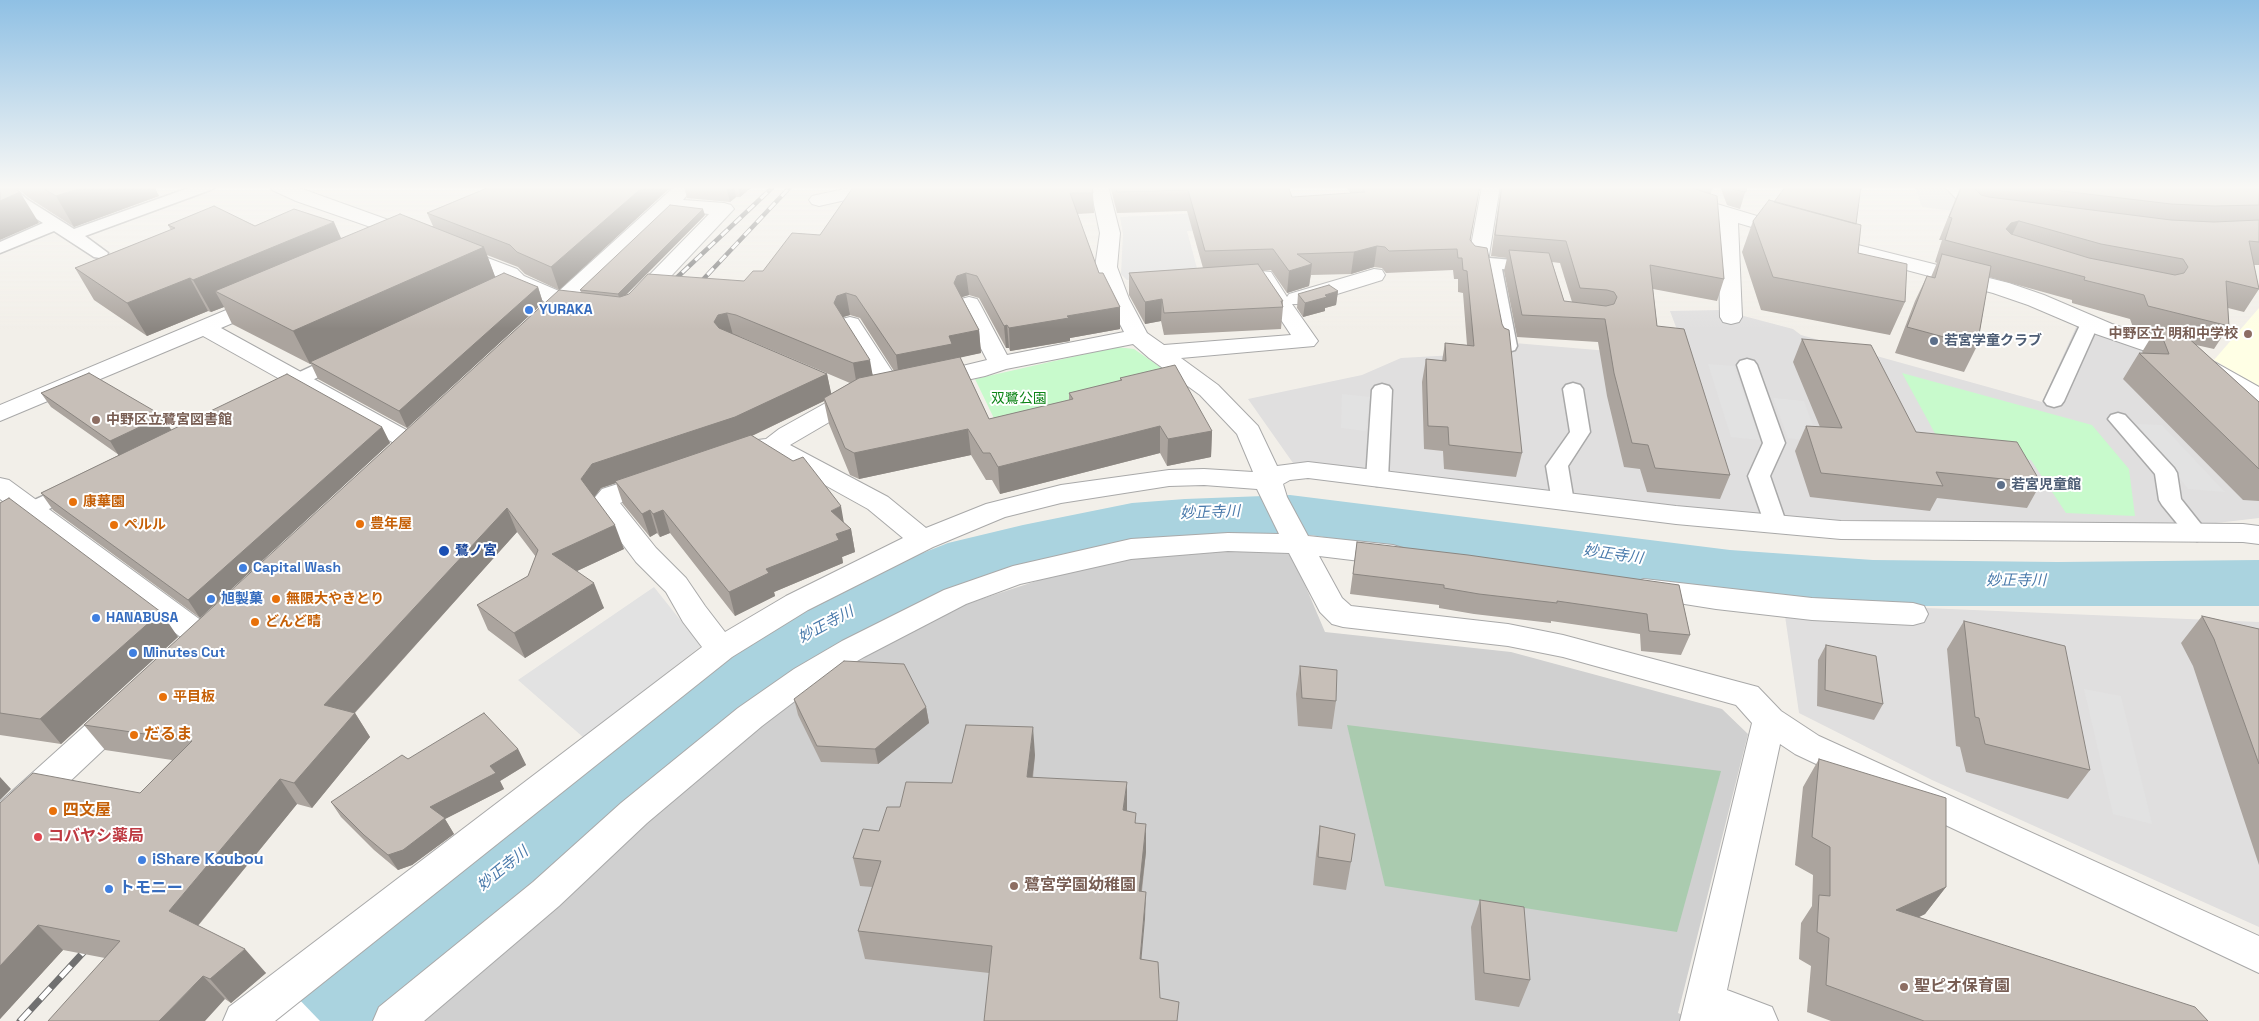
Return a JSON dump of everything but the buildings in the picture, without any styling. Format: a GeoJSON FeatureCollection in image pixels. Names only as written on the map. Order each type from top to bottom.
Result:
{"type":"FeatureCollection","features":[{"type":"Feature","properties":{"kind":"street"},"geometry":{"type":"LineString","coordinates":[[416,234],[509,274],[504,282],[550,295],[559,303],[626,310],[700,234]]}},
{"type":"Feature","properties":{"kind":"street"},"geometry":{"type":"LineString","coordinates":[[524,336],[635,234]]}},
{"type":"Feature","properties":{"kind":"street"},"geometry":{"type":"LineString","coordinates":[[1110,234],[1106,267],[1124,286],[1118,299],[1134,326],[1137,336],[1157,353],[1209,390],[1249,431],[1264,465],[1270,489],[1331,605],[1343,616],[1508,635],[1563,646],[1747,696],[1769,720],[1807,744],[2259,955]]}},
{"type":"Feature","properties":{"kind":"street"},"geometry":{"type":"LineString","coordinates":[[1485,262],[1487,234]]}},
{"type":"Feature","properties":{"kind":"street"},"geometry":{"type":"LineString","coordinates":[[1729,234],[1731,317]]}},
{"type":"Feature","properties":{"kind":"street"},"geometry":{"type":"LineString","coordinates":[[1798,234],[1827,242],[2003,279],[2036,300],[2090,323],[2194,360],[2259,397]]}},
{"type":"Feature","properties":{"kind":"street"},"geometry":{"type":"LineString","coordinates":[[386,247],[429,238]]}},
{"type":"Feature","properties":{"kind":"street"},"geometry":{"type":"LineString","coordinates":[[1281,304],[1374,275]]}},
{"type":"Feature","properties":{"kind":"street"},"geometry":{"type":"LineString","coordinates":[[1157,353],[1306,341],[1263,277],[1243,278]]}},
{"type":"Feature","properties":{"kind":"street"},"geometry":{"type":"LineString","coordinates":[[0,414],[277,295]]}},
{"type":"Feature","properties":{"kind":"street"},"geometry":{"type":"LineString","coordinates":[[969,304],[1000,363]]}},
{"type":"Feature","properties":{"kind":"street"},"geometry":{"type":"LineString","coordinates":[[850,324],[891,388]]}},
{"type":"Feature","properties":{"kind":"street"},"geometry":{"type":"LineString","coordinates":[[204,327],[410,442]]}},
{"type":"Feature","properties":{"kind":"street"},"geometry":{"type":"LineString","coordinates":[[713,461],[749,449],[773,446],[788,434],[855,396],[977,371],[1000,363],[1137,336]]}},
{"type":"Feature","properties":{"kind":"street"},"geometry":{"type":"LineString","coordinates":[[829,384],[855,396]]}},
{"type":"Feature","properties":{"kind":"street"},"geometry":{"type":"LineString","coordinates":[[388,462],[431,422]]}},
{"type":"Feature","properties":{"kind":"street"},"geometry":{"type":"LineString","coordinates":[[773,446],[878,503],[923,540]]}},
{"type":"Feature","properties":{"kind":"street"},"geometry":{"type":"LineString","coordinates":[[1270,489],[1284,472],[1308,470],[1562,502],[1776,525],[1842,530],[2259,535]]}},
{"type":"Feature","properties":{"kind":"street"},"geometry":{"type":"LineString","coordinates":[[676,473],[612,495],[605,502],[646,555],[676,584],[694,614],[721,648]]}},
{"type":"Feature","properties":{"kind":"street"},"geometry":{"type":"LineString","coordinates":[[254,1013],[721,648],[797,603],[923,540],[996,510],[1061,494],[1169,478],[1204,477],[1270,489]]}},
{"type":"Feature","properties":{"kind":"street"},"geometry":{"type":"LineString","coordinates":[[0,486],[202,637]]}},
{"type":"Feature","properties":{"kind":"street"},"geometry":{"type":"LineString","coordinates":[[393,1021],[546,894],[634,813],[750,717],[805,677],[908,620],[955,597],[1013,576],[1131,549],[1228,542],[1296,540],[1416,557]]}},
{"type":"Feature","properties":{"kind":"street"},"geometry":{"type":"LineString","coordinates":[[1616,585],[1716,599],[1793,607],[1913,614]]}},
{"type":"Feature","properties":{"kind":"street"},"geometry":{"type":"LineString","coordinates":[[180,657],[223,617]]}},
{"type":"Feature","properties":{"kind":"street"},"geometry":{"type":"LineString","coordinates":[[0,824],[137,697]]}},
{"type":"Feature","properties":{"kind":"street"},"geometry":{"type":"LineString","coordinates":[[1758,1021],[1702,1011],[1769,720]]}},
{"type":"Feature","properties":{"kind":"lane"},"geometry":{"type":"LineString","coordinates":[[0,248],[33,234]]}},
{"type":"Feature","properties":{"kind":"lane"},"geometry":{"type":"LineString","coordinates":[[73,235],[100,253]]}},
{"type":"Feature","properties":{"kind":"lane"},"geometry":{"type":"LineString","coordinates":[[1508,346],[1485,262],[1554,268]]}},
{"type":"Feature","properties":{"kind":"lane"},"geometry":{"type":"LineString","coordinates":[[2054,401],[2090,323]]}},
{"type":"Feature","properties":{"kind":"lane"},"geometry":{"type":"LineString","coordinates":[[261,398],[360,350]]}},
{"type":"Feature","properties":{"kind":"lane"},"geometry":{"type":"LineString","coordinates":[[1747,364],[1774,443],[1759,476],[1776,525]]}},
{"type":"Feature","properties":{"kind":"lane"},"geometry":{"type":"LineString","coordinates":[[1562,502],[1557,466],[1580,432],[1573,388]]}},
{"type":"Feature","properties":{"kind":"lane"},"geometry":{"type":"LineString","coordinates":[[1377,479],[1382,390]]}},
{"type":"Feature","properties":{"kind":"lane"},"geometry":{"type":"LineString","coordinates":[[2118,418],[2166,472],[2170,500],[2196,533]]}},
{"type":"Feature","properties":{"kind":"lane"},"geometry":{"type":"LineString","coordinates":[[0,525],[94,479]]}},
{"type":"Feature","properties":{"kind":"shaded area"},"geometry":{"type":"Polygon","coordinates":[[[1123,234],[1188,234],[1199,276],[1127,280],[1121,274],[1123,234]]]}},
{"type":"Feature","properties":{"kind":"shaded area","name":"中野区立 明和中学校"},"geometry":{"type":"Polygon","coordinates":[[[2259,308],[2259,386],[2214,360],[2259,308]]]}},
{"type":"Feature","properties":{"kind":"shaded area"},"geometry":{"type":"Polygon","coordinates":[[[1721,310],[1793,329],[1801,335],[2042,402],[2077,325],[2191,370],[2259,412],[2259,518],[2208,524],[1835,523],[1579,497],[1293,463],[1248,399],[1362,375],[1401,358],[1455,355],[1491,341],[1632,353],[1682,343],[1670,311],[1721,310]]]}},
{"type":"Feature","properties":{"kind":"shaded area"},"geometry":{"type":"Polygon","coordinates":[[[1708,364],[1734,366],[1760,440],[1731,437],[1708,364]]]}},
{"type":"Feature","properties":{"kind":"shaded area"},"geometry":{"type":"Polygon","coordinates":[[[1342,394],[1370,397],[1366,431],[1341,428],[1342,394]]]}},
{"type":"Feature","properties":{"kind":"shaded area"},"geometry":{"type":"Polygon","coordinates":[[[1773,398],[1804,401],[1819,442],[1788,438],[1773,398]]]}},
{"type":"Feature","properties":{"kind":"shaded area"},"geometry":{"type":"Polygon","coordinates":[[[2137,424],[2162,425],[2225,492],[2188,489],[2137,424]]]}},
{"type":"Feature","properties":{"kind":"shaded area"},"geometry":{"type":"Polygon","coordinates":[[[1285,551],[1294,559],[1325,632],[1511,652],[1722,709],[1748,734],[1678,1013],[1698,1021],[417,1021],[705,768],[784,706],[874,648],[963,605],[1067,571],[1168,553],[1285,551]]]}},
{"type":"Feature","properties":{"kind":"shaded area"},"geometry":{"type":"Polygon","coordinates":[[[654,587],[701,646],[584,738],[518,680],[654,587]]]}},
{"type":"Feature","properties":{"kind":"shaded area"},"geometry":{"type":"Polygon","coordinates":[[[1783,602],[2259,622],[2259,927],[1932,780],[1799,713],[1783,602]]]}},
{"type":"Feature","properties":{"kind":"shaded area"},"geometry":{"type":"Polygon","coordinates":[[[2084,689],[2121,696],[2152,824],[2113,814],[2084,689]]]}},
{"type":"Feature","properties":{"kind":"shaded area"},"geometry":{"type":"Polygon","coordinates":[[[1347,725],[1721,771],[1677,932],[1385,886],[1347,725]]]}},
{"type":"Feature","properties":{"kind":"green space","name":"双鷺公園"},"geometry":{"type":"Polygon","coordinates":[[[1116,347],[1134,349],[1186,385],[1064,414],[1003,437],[975,379],[1116,347]]]}},
{"type":"Feature","properties":{"kind":"green space"},"geometry":{"type":"Polygon","coordinates":[[[1902,373],[2092,425],[2129,469],[2135,516],[2066,513],[2031,460],[1944,450],[1902,373]]]}},
{"type":"Feature","properties":{"kind":"water","name":"妙正寺川"},"geometry":{"type":"Polygon","coordinates":[[[1290,495],[1730,550],[1873,560],[2058,562],[2259,560],[2259,606],[1913,606],[1775,597],[1497,562],[1310,535],[1247,535],[929,599],[373,1021],[263,1021],[711,669],[821,599],[900,562],[948,543],[1023,525],[1132,503],[1290,495]]]}},
{"type":"Feature","properties":{"kind":"pier"},"geometry":{"type":"Polygon","coordinates":[[[294,994],[320,1021],[259,1021],[294,994]]]}},
{"type":"Feature","properties":{"kind":"railway"},"geometry":{"type":"LineString","coordinates":[[669,285],[723,234]]}},
{"type":"Feature","properties":{"kind":"railway"},"geometry":{"type":"LineString","coordinates":[[695,288],[746,234]]}},
{"type":"Feature","properties":{"kind":"railway"},"geometry":{"type":"LineString","coordinates":[[20,1021],[91,944]]}},
{"type":"Feature","properties":{"kind":"place","name":"YURAKA"},"geometry":{"type":"Point","coordinates":[529,310]}},
{"type":"Feature","properties":{"kind":"place","name":"中野区立 明和中学校"},"geometry":{"type":"Point","coordinates":[2248,334]}},
{"type":"Feature","properties":{"kind":"place","name":"若宮学童クラブ"},"geometry":{"type":"Point","coordinates":[1934,341]}},
{"type":"Feature","properties":{"kind":"place","name":"中野区立鷺宮図書館"},"geometry":{"type":"Point","coordinates":[96,420]}},
{"type":"Feature","properties":{"kind":"place","name":"若宮児童館"},"geometry":{"type":"Point","coordinates":[2001,485]}},
{"type":"Feature","properties":{"kind":"place","name":"康華園"},"geometry":{"type":"Point","coordinates":[73,502]}},
{"type":"Feature","properties":{"kind":"place","name":"豊年屋"},"geometry":{"type":"Point","coordinates":[360,524]}},
{"type":"Feature","properties":{"kind":"place","name":"ペルル"},"geometry":{"type":"Point","coordinates":[114,525]}},
{"type":"Feature","properties":{"kind":"place","name":"鷺ノ宮"},"geometry":{"type":"Point","coordinates":[444,551]}},
{"type":"Feature","properties":{"kind":"place","name":"Capital Wash"},"geometry":{"type":"Point","coordinates":[243,568]}},
{"type":"Feature","properties":{"kind":"place","name":"旭製菓"},"geometry":{"type":"Point","coordinates":[211,599]}},
{"type":"Feature","properties":{"kind":"place","name":"無限大やきとり"},"geometry":{"type":"Point","coordinates":[276,599]}},
{"type":"Feature","properties":{"kind":"place","name":"HANABUSA"},"geometry":{"type":"Point","coordinates":[96,618]}},
{"type":"Feature","properties":{"kind":"place","name":"どんど晴"},"geometry":{"type":"Point","coordinates":[255,622]}},
{"type":"Feature","properties":{"kind":"place","name":"Minutes Cut"},"geometry":{"type":"Point","coordinates":[133,653]}},
{"type":"Feature","properties":{"kind":"place","name":"平目板"},"geometry":{"type":"Point","coordinates":[163,697]}},
{"type":"Feature","properties":{"kind":"place","name":"だるま"},"geometry":{"type":"Point","coordinates":[134,735]}},
{"type":"Feature","properties":{"kind":"place","name":"四文屋"},"geometry":{"type":"Point","coordinates":[53,811]}},
{"type":"Feature","properties":{"kind":"place","name":"コバヤシ薬局"},"geometry":{"type":"Point","coordinates":[38,837]}},
{"type":"Feature","properties":{"kind":"place","name":"iShare Koubou"},"geometry":{"type":"Point","coordinates":[142,860]}},
{"type":"Feature","properties":{"kind":"place","name":"鷺宮学園幼稚園"},"geometry":{"type":"Point","coordinates":[1014,886]}},
{"type":"Feature","properties":{"kind":"place","name":"トモニー"},"geometry":{"type":"Point","coordinates":[109,889]}},
{"type":"Feature","properties":{"kind":"place","name":"聖ピオ保育園"},"geometry":{"type":"Point","coordinates":[1904,987]}}]}
